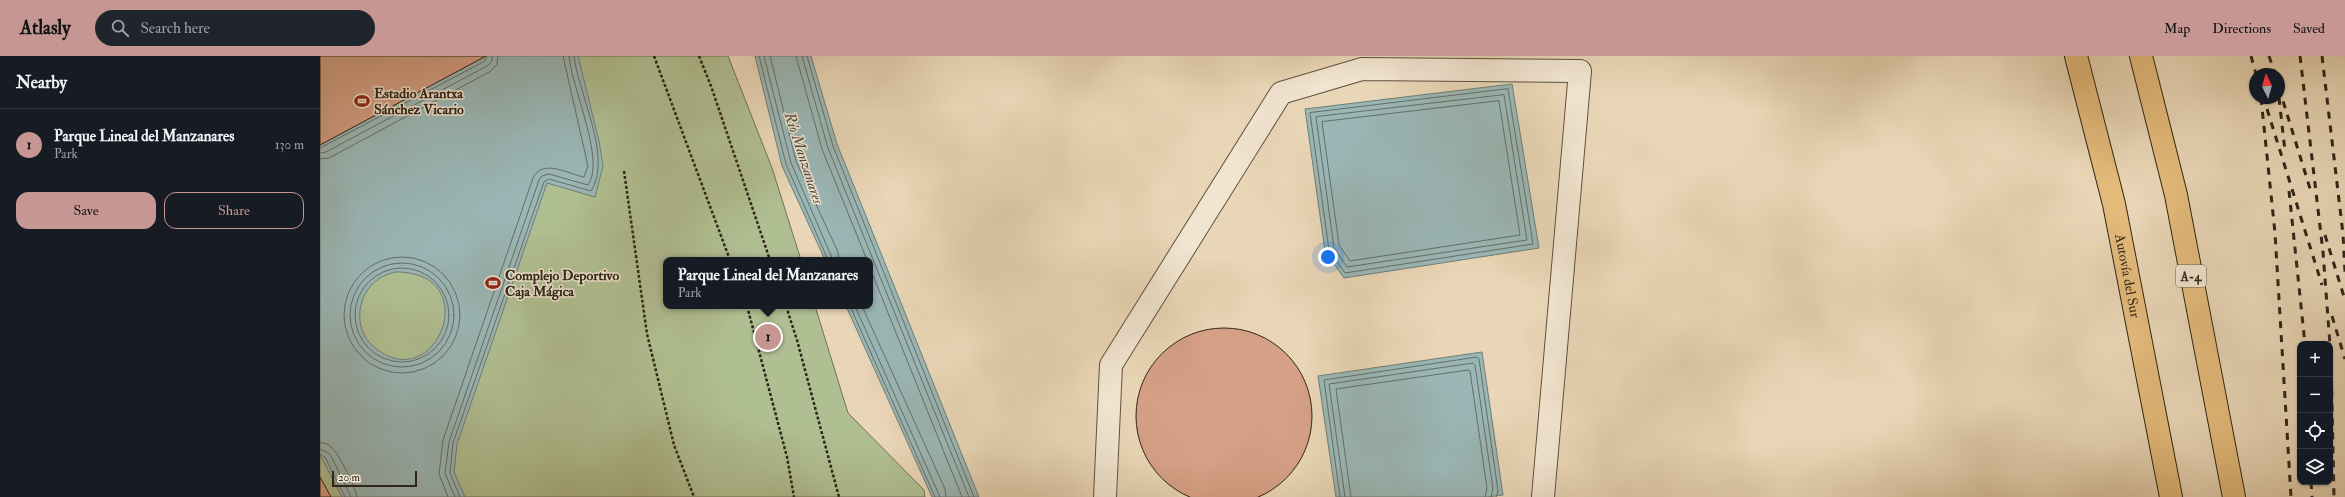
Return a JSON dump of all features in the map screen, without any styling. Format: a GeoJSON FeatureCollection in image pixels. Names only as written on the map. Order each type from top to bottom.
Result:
{"type":"FeatureCollection","features":[{"type":"Feature","properties":{"kind":"highway","name":"Autovía del Sur"},"geometry":{"type":"LineString","coordinates":[[2076,56],[2114,204],[2171,497]]}},
{"type":"Feature","properties":{"kind":"highway","name":"A-4"},"geometry":{"type":"LineString","coordinates":[[2141,56],[2176,195],[2234,497]]}},
{"type":"Feature","properties":{"kind":"lane"},"geometry":{"type":"LineString","coordinates":[[1105,497],[1111,365],[1281,93],[1362,69],[1370,69],[1580,71],[1544,497]]}},
{"type":"Feature","properties":{"kind":"path"},"geometry":{"type":"LineString","coordinates":[[654,56],[729,257]]}},
{"type":"Feature","properties":{"kind":"path"},"geometry":{"type":"LineString","coordinates":[[699,56],[711,86],[769,257]]}},
{"type":"Feature","properties":{"kind":"path"},"geometry":{"type":"LineString","coordinates":[[624,171],[647,334],[674,445],[694,497]]}},
{"type":"Feature","properties":{"kind":"path"},"geometry":{"type":"LineString","coordinates":[[748,309],[787,457],[794,497]]}},
{"type":"Feature","properties":{"kind":"path"},"geometry":{"type":"LineString","coordinates":[[787,309],[797,340],[839,497]]}},
{"type":"Feature","properties":{"kind":"green space","name":"Complejo Deportivo Caja Mágica"},"geometry":{"type":"Polygon","coordinates":[[[320,56],[728,56],[772,168],[800,257],[663,257],[663,309],[816,309],[848,413],[924,490],[925,497],[320,497],[320,56]]]}},
{"type":"Feature","properties":{"kind":"water"},"geometry":{"type":"Polygon","coordinates":[[[486,56],[578,56],[599,141],[603,166],[595,197],[547,183],[457,444],[454,472],[465,497],[342,497],[320,455],[320,145],[486,56]],[[394,272],[385,275],[372,284],[362,301],[360,320],[362,330],[366,338],[373,346],[396,359],[416,357],[432,346],[442,329],[445,309],[439,290],[423,277],[394,272]]]}},
{"type":"Feature","properties":{"kind":"water","name":"Río Manzanares"},"geometry":{"type":"Polygon","coordinates":[[[755,56],[811,56],[837,144],[979,497],[932,497],[847,309],[873,309],[873,257],[824,257],[782,166],[755,56]]]}},
{"type":"Feature","properties":{"kind":"water"},"geometry":{"type":"Polygon","coordinates":[[[1512,84],[1539,248],[1344,278],[1325,251],[1305,109],[1512,84]]]}},
{"type":"Feature","properties":{"kind":"water"},"geometry":{"type":"Polygon","coordinates":[[[1482,352],[1503,495],[1487,497],[1336,497],[1318,376],[1482,352]]]}},
{"type":"Feature","properties":{"kind":"building","name":"Estadio Arantxa Sánchez Vicario"},"geometry":{"type":"Polygon","coordinates":[[[320,56],[486,56],[320,145],[320,56]]]}},
{"type":"Feature","properties":{"kind":"building"},"geometry":{"type":"Polygon","coordinates":[[[1215,328],[1233,328],[1250,332],[1265,338],[1280,348],[1292,360],[1302,375],[1308,390],[1312,407],[1312,425],[1308,442],[1302,457],[1292,472],[1280,484],[1265,494],[1255,498],[1193,498],[1183,494],[1168,484],[1151,465],[1140,442],[1136,425],[1136,407],[1140,390],[1146,375],[1156,360],[1168,348],[1183,338],[1198,332],[1215,328]]]}},
{"type":"Feature","properties":{"kind":"building"},"geometry":{"type":"Polygon","coordinates":[[[320,477],[331,497],[320,497],[320,477]]]}},
{"type":"Feature","properties":{"kind":"railway"},"geometry":{"type":"LineString","coordinates":[[2251,56],[2254,68]]}},
{"type":"Feature","properties":{"kind":"railway"},"geometry":{"type":"LineString","coordinates":[[2269,56],[2273,68]]}},
{"type":"Feature","properties":{"kind":"railway"},"geometry":{"type":"LineString","coordinates":[[2300,56],[2323,252],[2331,358],[2334,497]]}},
{"type":"Feature","properties":{"kind":"railway"},"geometry":{"type":"LineString","coordinates":[[2322,56],[2343,234],[2345,272]]}},
{"type":"Feature","properties":{"kind":"railway"},"geometry":{"type":"LineString","coordinates":[[2262,104],[2275,233],[2291,497]]}},
{"type":"Feature","properties":{"kind":"railway"},"geometry":{"type":"LineString","coordinates":[[2280,104],[2285,151]]}},
{"type":"Feature","properties":{"kind":"railway"},"geometry":{"type":"LineString","coordinates":[[2284,104],[2312,195]]}},
{"type":"Feature","properties":{"kind":"railway"},"geometry":{"type":"LineString","coordinates":[[2267,109],[2322,285]]}},
{"type":"Feature","properties":{"kind":"railway"},"geometry":{"type":"LineString","coordinates":[[2289,191],[2305,341]]}},
{"type":"Feature","properties":{"kind":"railway"},"geometry":{"type":"LineString","coordinates":[[2325,235],[2345,300]]}},
{"type":"Feature","properties":{"kind":"railway"},"geometry":{"type":"LineString","coordinates":[[2332,316],[2345,359]]}},
{"type":"Feature","properties":{"kind":"railway"},"geometry":{"type":"LineString","coordinates":[[2311,485],[2312,497]]}},
{"type":"Feature","properties":{"kind":"place","name":"Estadio Arantxa Sánchez Vicario"},"geometry":{"type":"Point","coordinates":[362,101]}},
{"type":"Feature","properties":{"kind":"place","name":"Complejo Deportivo Caja Mágica"},"geometry":{"type":"Point","coordinates":[493,283]}},
{"type":"Feature","properties":{"kind":"place","name":"Parque Lineal del Manzanares"},"geometry":{"type":"Point","coordinates":[768,337]}}]}
